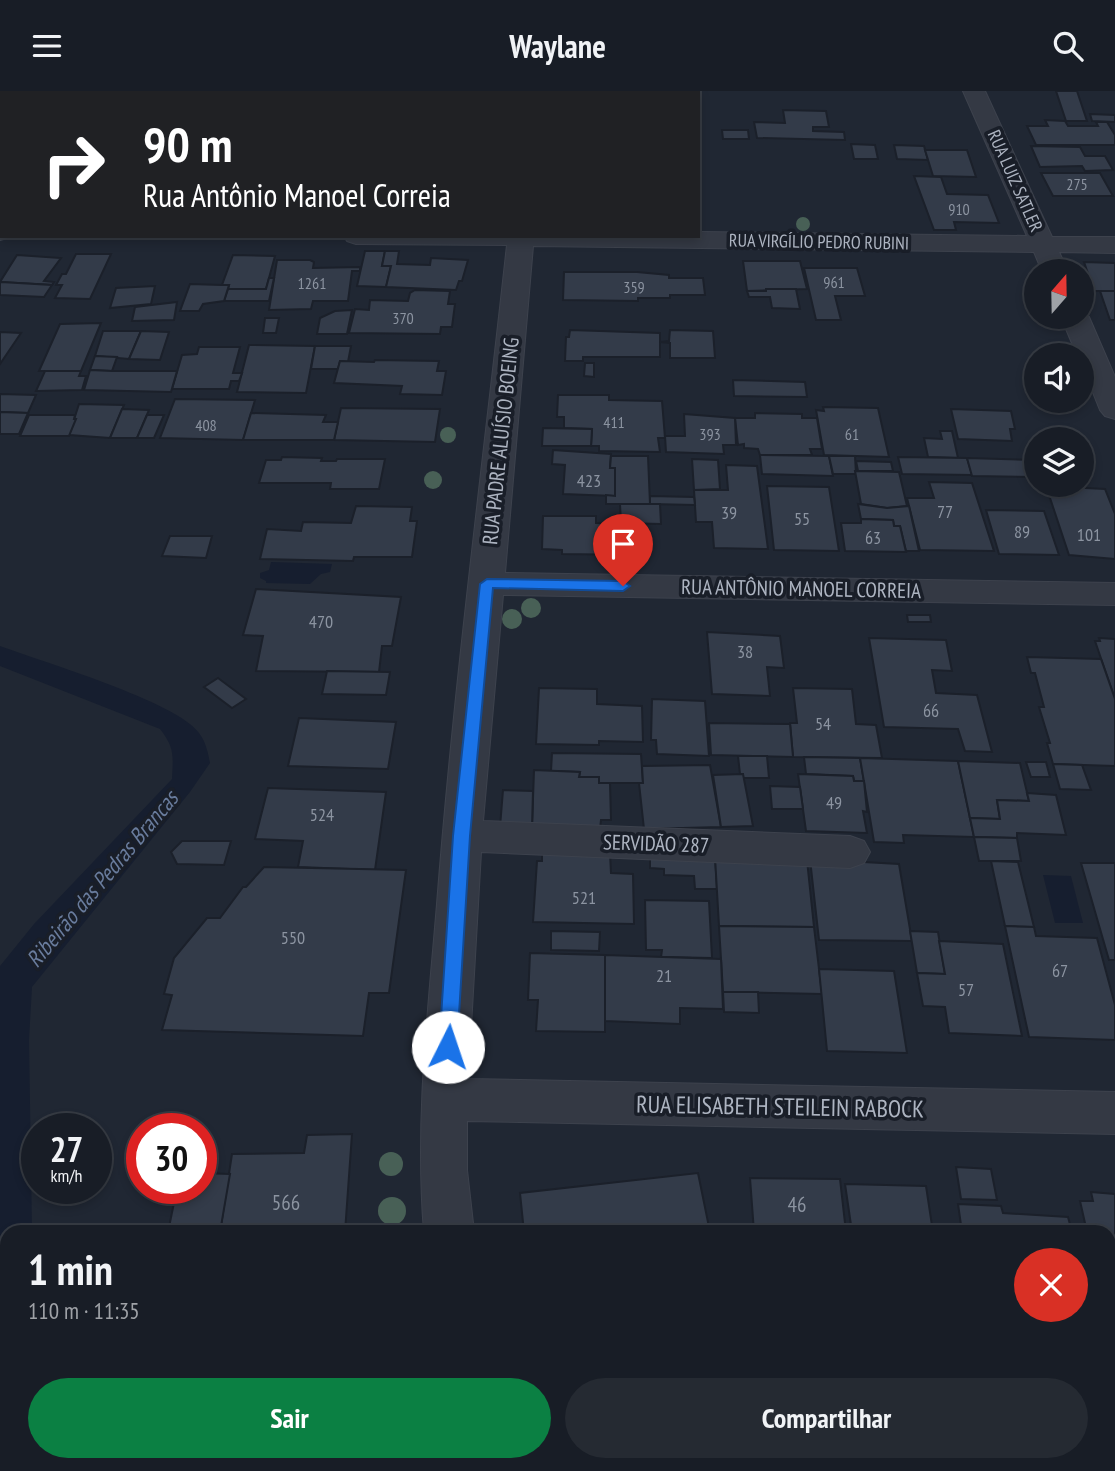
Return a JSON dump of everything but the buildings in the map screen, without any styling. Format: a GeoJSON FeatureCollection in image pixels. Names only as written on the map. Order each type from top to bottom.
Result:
{"type":"FeatureCollection","features":[{"type":"Feature","properties":{"kind":"street","name":"RUA LUIZ SATLER"},"geometry":{"type":"LineString","coordinates":[[974,91],[1050,259]]}},
{"type":"Feature","properties":{"kind":"street","name":"RUA PADRE ALUÍSIO BOEING"},"geometry":{"type":"LineString","coordinates":[[448,1225],[443,1170],[444,1100],[461,836],[521,238]]}},
{"type":"Feature","properties":{"kind":"street","name":"RUA VIRGÍLIO PEDRO RUBINI"},"geometry":{"type":"LineString","coordinates":[[596,238],[1115,245]]}},
{"type":"Feature","properties":{"kind":"street"},"geometry":{"type":"LineString","coordinates":[[1080,329],[1115,410]]}},
{"type":"Feature","properties":{"kind":"street","name":"RUA ANTÔNIO MANOEL CORREIA"},"geometry":{"type":"LineString","coordinates":[[487,584],[1115,594]]}},
{"type":"Feature","properties":{"kind":"street","name":"SERVIDÃO 287"},"geometry":{"type":"LineString","coordinates":[[461,836],[850,852]]}},
{"type":"Feature","properties":{"kind":"street","name":"RUA ELISABETH STEILEIN RABOCK"},"geometry":{"type":"LineString","coordinates":[[444,1100],[1115,1114]]}},
{"type":"Feature","properties":{"kind":"water"},"geometry":{"type":"Polygon","coordinates":[[[271,562],[332,564],[330,572],[321,574],[310,584],[266,583],[260,578],[260,573],[269,570],[271,562]]]}},
{"type":"Feature","properties":{"kind":"water","name":"Ribeirão das Pedras Brancas"},"geometry":{"type":"Polygon","coordinates":[[[0,646],[107,683],[165,708],[199,733],[210,763],[190,792],[32,987],[29,1040],[30,1113],[21,1113],[21,1204],[32,1204],[32,1225],[0,1225],[0,966],[34,924],[172,779],[171,747],[160,729],[0,666],[0,646]]]}},
{"type":"Feature","properties":{"kind":"water"},"geometry":{"type":"Polygon","coordinates":[[[1043,875],[1071,876],[1083,923],[1055,923],[1043,875]]]}},
{"type":"Feature","properties":{"kind":"route"},"geometry":{"type":"LineString","coordinates":[[448,1047],[461,836],[487,584],[623,586]]}}]}
